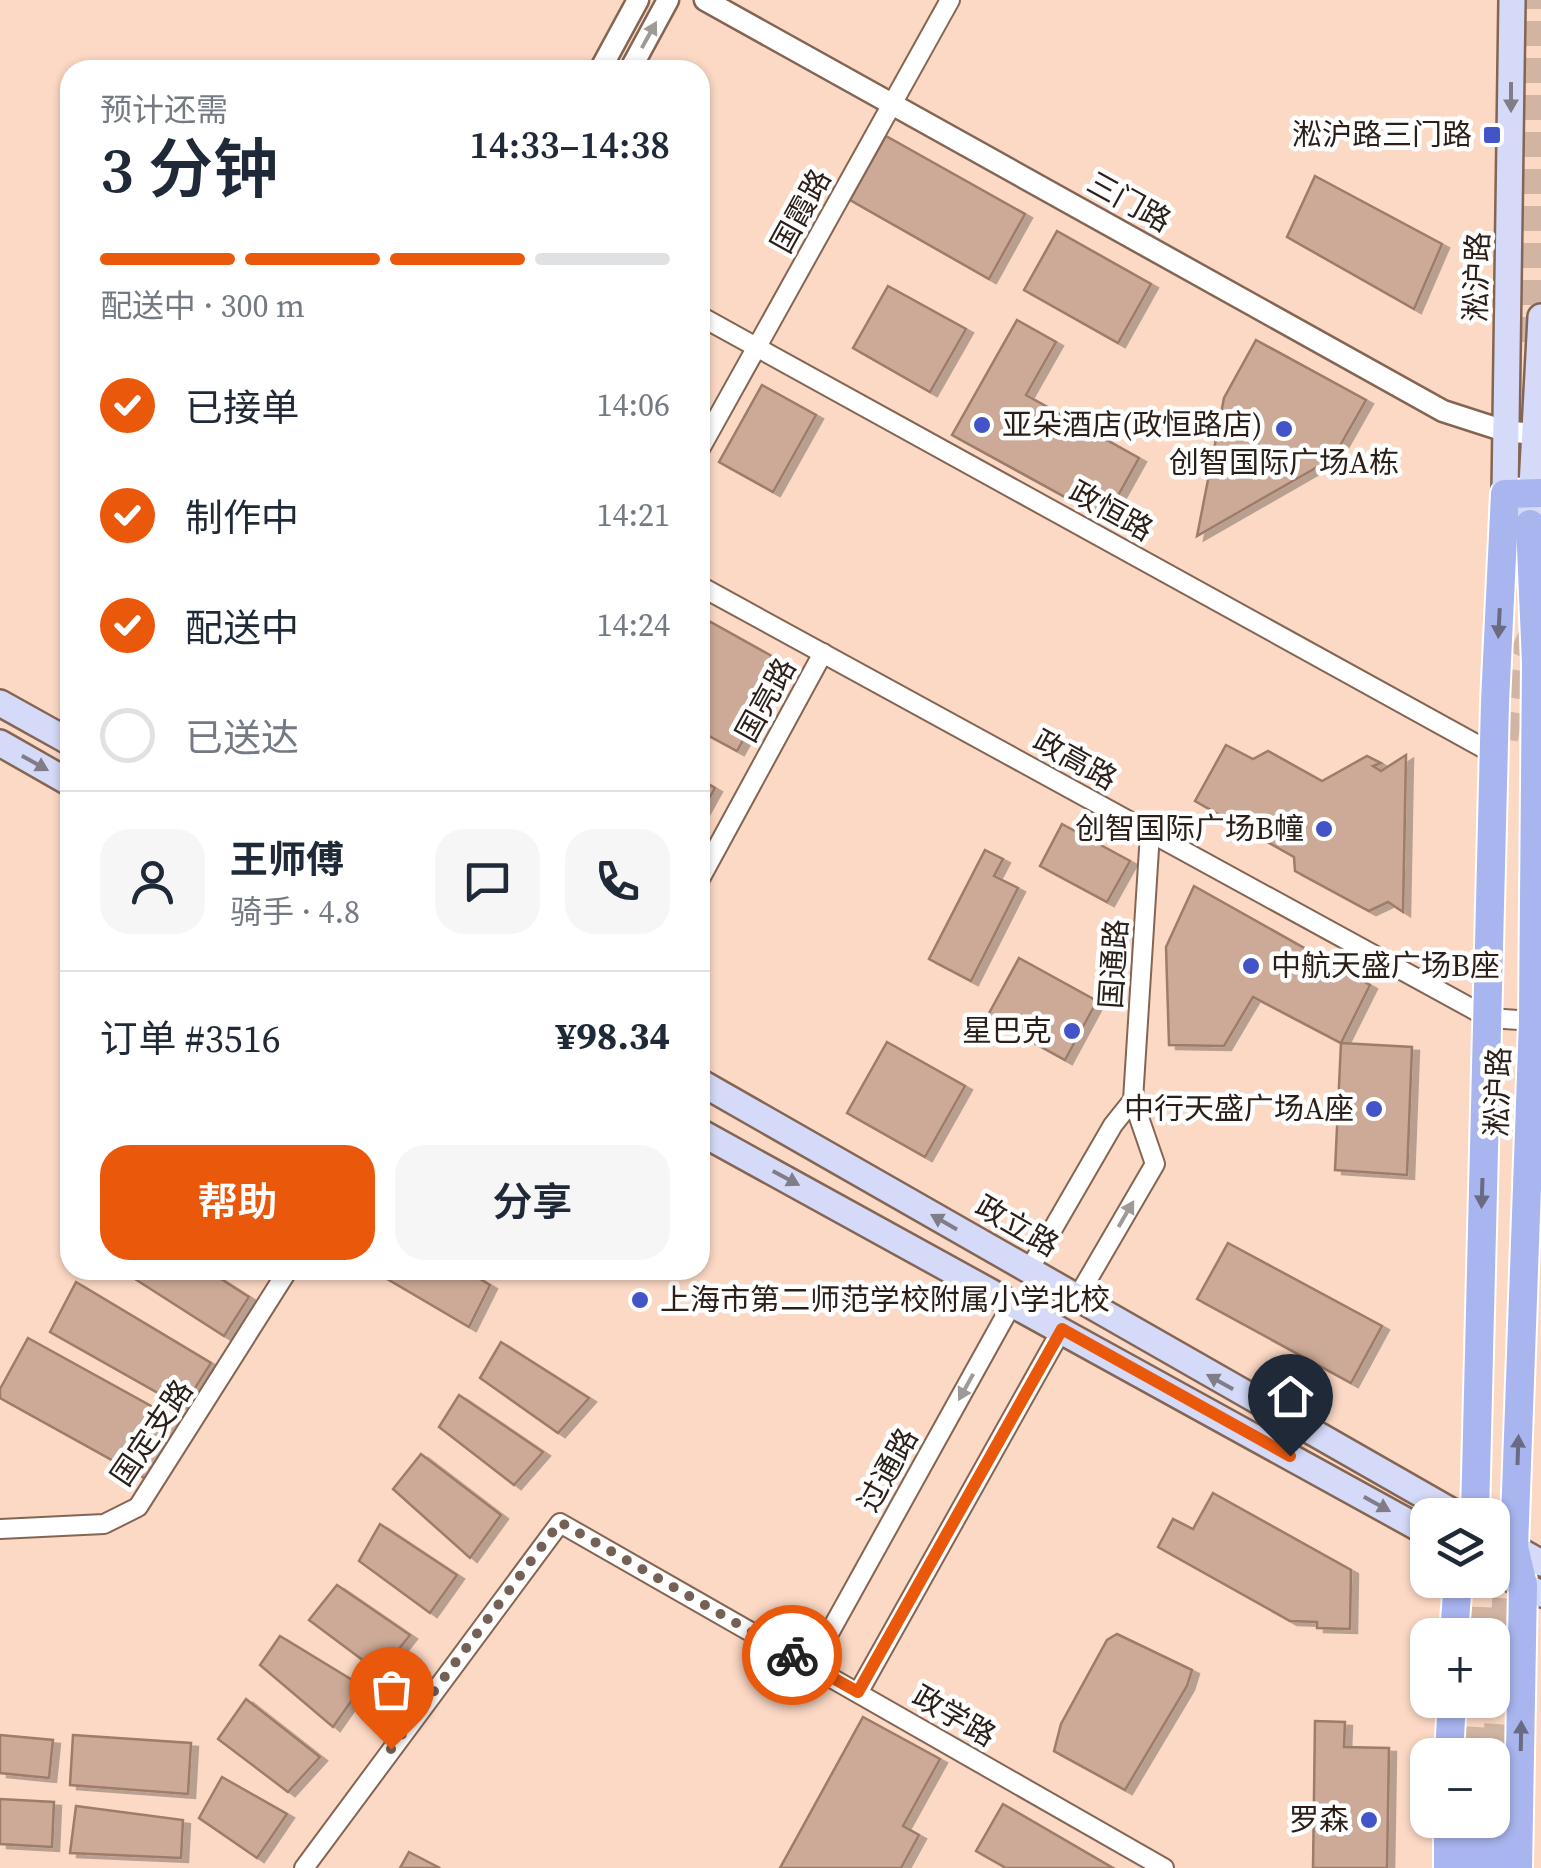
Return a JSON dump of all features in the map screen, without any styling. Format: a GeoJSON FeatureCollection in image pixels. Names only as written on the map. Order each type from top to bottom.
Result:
{"type":"FeatureCollection","features":[{"type":"Feature","properties":{"kind":"main road","name":"淞沪路"},"geometry":{"type":"LineString","coordinates":[[1512,0],[1506,431],[1525,493]]}},
{"type":"Feature","properties":{"kind":"main road","name":"淞沪路"},"geometry":{"type":"LineString","coordinates":[[1505,1498],[1533,1021],[1538,651],[1525,493],[1541,317]]}},
{"type":"Feature","properties":{"kind":"main road","name":"淞沪路"},"geometry":{"type":"LineString","coordinates":[[1475,1498],[1494,754],[1525,524]]}},
{"type":"Feature","properties":{"kind":"main road"},"geometry":{"type":"LineString","coordinates":[[0,703],[60,736]]}},
{"type":"Feature","properties":{"kind":"main road"},"geometry":{"type":"LineString","coordinates":[[0,744],[60,777]]}},
{"type":"Feature","properties":{"kind":"main road","name":"政立路"},"geometry":{"type":"LineString","coordinates":[[710,1088],[1428,1498]]}},
{"type":"Feature","properties":{"kind":"main road"},"geometry":{"type":"LineString","coordinates":[[710,1137],[1410,1523]]}},
{"type":"Feature","properties":{"kind":"main road","name":"淞沪路"},"geometry":{"type":"LineString","coordinates":[[1510,1550],[1535,1581],[1518,1868]]}},
{"type":"Feature","properties":{"kind":"main road"},"geometry":{"type":"LineString","coordinates":[[1510,1574],[1535,1581]]}},
{"type":"Feature","properties":{"kind":"main road"},"geometry":{"type":"LineString","coordinates":[[1448,1838],[1448,1868]]}},
{"type":"Feature","properties":{"kind":"main road"},"geometry":{"type":"LineString","coordinates":[[1472,1838],[1472,1868]]}},
{"type":"Feature","properties":{"kind":"main road"},"geometry":{"type":"LineString","coordinates":[[1492,1868],[1493,1838]]}},
{"type":"Feature","properties":{"kind":"street"},"geometry":{"type":"LineString","coordinates":[[605,60],[638,0]]}},
{"type":"Feature","properties":{"kind":"street"},"geometry":{"type":"LineString","coordinates":[[635,60],[668,0]]}},
{"type":"Feature","properties":{"kind":"street","name":"三门路"},"geometry":{"type":"LineString","coordinates":[[705,0],[1443,411],[1506,431],[1533,434]]}},
{"type":"Feature","properties":{"kind":"street","name":"国霞路"},"geometry":{"type":"LineString","coordinates":[[710,432],[950,0]]}},
{"type":"Feature","properties":{"kind":"street","name":"政恒路"},"geometry":{"type":"LineString","coordinates":[[710,321],[1494,754]]}},
{"type":"Feature","properties":{"kind":"street","name":"政高路"},"geometry":{"type":"LineString","coordinates":[[710,592],[1489,1018],[1533,1021]]}},
{"type":"Feature","properties":{"kind":"street","name":"国亮路"},"geometry":{"type":"LineString","coordinates":[[710,861],[823,654]]}},
{"type":"Feature","properties":{"kind":"street","name":"国通路"},"geometry":{"type":"LineString","coordinates":[[1077,1298],[1155,1164],[1132,1100],[1150,832]]}},
{"type":"Feature","properties":{"kind":"street"},"geometry":{"type":"LineString","coordinates":[[1029,1270],[1113,1125],[1132,1100]]}},
{"type":"Feature","properties":{"kind":"street","name":"国定支路"},"geometry":{"type":"LineString","coordinates":[[0,1529],[104,1524],[138,1507],[282,1280]]}},
{"type":"Feature","properties":{"kind":"street","name":"过通路"},"geometry":{"type":"LineString","coordinates":[[811,1666],[1013,1302]]}},
{"type":"Feature","properties":{"kind":"street"},"geometry":{"type":"LineString","coordinates":[[858,1692],[1062,1329]]}},
{"type":"Feature","properties":{"kind":"street","name":"政学路"},"geometry":{"type":"LineString","coordinates":[[304,1868],[560,1522],[1164,1868]]}},
{"type":"Feature","properties":{"kind":"building"},"geometry":{"type":"Polygon","coordinates":[[[886,136],[1025,214],[989,279],[850,200],[886,136]]]}},
{"type":"Feature","properties":{"kind":"building"},"geometry":{"type":"Polygon","coordinates":[[[1315,176],[1442,244],[1414,309],[1287,237],[1315,176]]]}},
{"type":"Feature","properties":{"kind":"building"},"geometry":{"type":"Polygon","coordinates":[[[1057,231],[1151,284],[1118,343],[1024,290],[1057,231]]]}},
{"type":"Feature","properties":{"kind":"building"},"geometry":{"type":"Polygon","coordinates":[[[888,286],[966,329],[930,392],[853,348],[888,286]]]}},
{"type":"Feature","properties":{"kind":"building"},"geometry":{"type":"Polygon","coordinates":[[[1017,320],[1056,342],[1026,395],[1139,458],[1105,519],[952,435],[1017,320]]]}},
{"type":"Feature","properties":{"kind":"building","name":"创智国际广场A栋"},"geometry":{"type":"Polygon","coordinates":[[[1256,340],[1366,400],[1333,458],[1197,536],[1224,398],[1256,340]]]}},
{"type":"Feature","properties":{"kind":"building"},"geometry":{"type":"Polygon","coordinates":[[[762,385],[816,415],[773,492],[719,462],[762,385]]]}},
{"type":"Feature","properties":{"kind":"building"},"geometry":{"type":"Polygon","coordinates":[[[710,622],[786,664],[737,751],[710,736],[710,622]]]}},
{"type":"Feature","properties":{"kind":"building","name":"创智国际广场B幢"},"geometry":{"type":"Polygon","coordinates":[[[1226,745],[1253,759],[1268,751],[1322,781],[1367,756],[1381,763],[1373,766],[1381,771],[1406,755],[1403,912],[1388,902],[1369,911],[1295,871],[1294,857],[1195,801],[1226,745]]]}},
{"type":"Feature","properties":{"kind":"building"},"geometry":{"type":"Polygon","coordinates":[[[1062,824],[1130,861],[1107,902],[1040,866],[1062,824]]]}},
{"type":"Feature","properties":{"kind":"building"},"geometry":{"type":"Polygon","coordinates":[[[985,850],[1003,859],[994,876],[1018,888],[971,981],[929,959],[985,850]]]}},
{"type":"Feature","properties":{"kind":"building","name":"中航天盛广场B座"},"geometry":{"type":"Polygon","coordinates":[[[1194,886],[1370,985],[1341,1043],[1253,997],[1224,1046],[1169,1045],[1166,947],[1194,886]]]}},
{"type":"Feature","properties":{"kind":"building"},"geometry":{"type":"Polygon","coordinates":[[[1019,958],[1097,1001],[1065,1060],[987,1017],[1019,958]]]}},
{"type":"Feature","properties":{"kind":"building"},"geometry":{"type":"Polygon","coordinates":[[[887,1042],[965,1086],[925,1157],[847,1113],[887,1042]]]}},
{"type":"Feature","properties":{"kind":"building","name":"中行天盛广场A座"},"geometry":{"type":"Polygon","coordinates":[[[1341,1043],[1412,1047],[1407,1175],[1335,1170],[1341,1043]]]}},
{"type":"Feature","properties":{"kind":"building"},"geometry":{"type":"Polygon","coordinates":[[[1228,1243],[1382,1326],[1351,1383],[1197,1299],[1228,1243]]]}},
{"type":"Feature","properties":{"kind":"building"},"geometry":{"type":"Polygon","coordinates":[[[137,1280],[223,1280],[249,1297],[224,1336],[137,1280]]]}},
{"type":"Feature","properties":{"kind":"building"},"geometry":{"type":"Polygon","coordinates":[[[389,1280],[482,1280],[490,1285],[469,1327],[389,1280]]]}},
{"type":"Feature","properties":{"kind":"building"},"geometry":{"type":"Polygon","coordinates":[[[76,1282],[211,1363],[183,1407],[50,1332],[76,1282]]]}},
{"type":"Feature","properties":{"kind":"building"},"geometry":{"type":"Polygon","coordinates":[[[28,1338],[180,1422],[148,1480],[0,1398],[0,1389],[28,1338]]]}},
{"type":"Feature","properties":{"kind":"building"},"geometry":{"type":"Polygon","coordinates":[[[501,1342],[589,1398],[558,1433],[480,1378],[501,1342]]]}},
{"type":"Feature","properties":{"kind":"building"},"geometry":{"type":"Polygon","coordinates":[[[459,1395],[543,1452],[514,1485],[439,1427],[459,1395]]]}},
{"type":"Feature","properties":{"kind":"building"},"geometry":{"type":"Polygon","coordinates":[[[421,1454],[501,1515],[470,1558],[393,1489],[421,1454]]]}},
{"type":"Feature","properties":{"kind":"building"},"geometry":{"type":"Polygon","coordinates":[[[1213,1493],[1351,1570],[1350,1629],[1317,1628],[1317,1622],[1290,1621],[1158,1547],[1173,1519],[1193,1529],[1213,1493]]]}},
{"type":"Feature","properties":{"kind":"building"},"geometry":{"type":"Polygon","coordinates":[[[380,1524],[457,1575],[430,1613],[359,1561],[380,1524]]]}},
{"type":"Feature","properties":{"kind":"building"},"geometry":{"type":"Polygon","coordinates":[[[337,1585],[410,1635],[380,1673],[309,1620],[337,1585]]]}},
{"type":"Feature","properties":{"kind":"building"},"geometry":{"type":"Polygon","coordinates":[[[1117,1634],[1192,1670],[1187,1686],[1125,1790],[1054,1751],[1061,1724],[1107,1640],[1117,1634]]]}},
{"type":"Feature","properties":{"kind":"building"},"geometry":{"type":"Polygon","coordinates":[[[280,1636],[362,1686],[333,1727],[260,1665],[280,1636]]]}},
{"type":"Feature","properties":{"kind":"building"},"geometry":{"type":"Polygon","coordinates":[[[246,1699],[320,1757],[288,1792],[218,1739],[246,1699]]]}},
{"type":"Feature","properties":{"kind":"building"},"geometry":{"type":"Polygon","coordinates":[[[863,1717],[940,1759],[903,1826],[919,1835],[901,1868],[780,1868],[863,1717]]]}},
{"type":"Feature","properties":{"kind":"building"},"geometry":{"type":"Polygon","coordinates":[[[1315,1721],[1345,1722],[1344,1747],[1389,1748],[1387,1868],[1313,1868],[1315,1721]]]}},
{"type":"Feature","properties":{"kind":"building"},"geometry":{"type":"Polygon","coordinates":[[[0,1735],[53,1740],[49,1778],[0,1773],[0,1735]]]}},
{"type":"Feature","properties":{"kind":"building"},"geometry":{"type":"Polygon","coordinates":[[[73,1735],[191,1743],[188,1794],[70,1785],[73,1735]]]}},
{"type":"Feature","properties":{"kind":"building"},"geometry":{"type":"Polygon","coordinates":[[[222,1777],[287,1814],[257,1858],[199,1818],[222,1777]]]}},
{"type":"Feature","properties":{"kind":"building"},"geometry":{"type":"Polygon","coordinates":[[[0,1799],[54,1802],[52,1847],[0,1844],[0,1799]]]}},
{"type":"Feature","properties":{"kind":"building"},"geometry":{"type":"Polygon","coordinates":[[[1003,1804],[1113,1868],[1006,1868],[976,1851],[1003,1804]]]}},
{"type":"Feature","properties":{"kind":"building"},"geometry":{"type":"Polygon","coordinates":[[[76,1806],[183,1820],[181,1858],[70,1853],[76,1806]]]}},
{"type":"Feature","properties":{"kind":"building"},"geometry":{"type":"Polygon","coordinates":[[[409,1852],[440,1868],[400,1868],[409,1852]]]}},
{"type":"Feature","properties":{"kind":"tunnel"},"geometry":{"type":"LineString","coordinates":[[1533,342],[1536,0]]}},
{"type":"Feature","properties":{"kind":"tunnel"},"geometry":{"type":"LineString","coordinates":[[1504,739],[1517,670],[1536,627]]}},
{"type":"Feature","properties":{"kind":"tunnel"},"geometry":{"type":"LineString","coordinates":[[1480,1598],[1480,1618]]}},
{"type":"Feature","properties":{"kind":"tunnel"},"geometry":{"type":"LineString","coordinates":[[1498,1738],[1506,1598]]}},
{"type":"Feature","properties":{"kind":"tunnel"},"geometry":{"type":"LineString","coordinates":[[1475,1738],[1476,1718]]}},
{"type":"Feature","properties":{"kind":"way so far"},"geometry":{"type":"LineString","coordinates":[[391,1749],[560,1522],[792,1655]]}},
{"type":"Feature","properties":{"kind":"place","name":"淞沪路三门路"},"geometry":{"type":"Point","coordinates":[1492,135]}},
{"type":"Feature","properties":{"kind":"place","name":"亚朵酒店(政恒路店)"},"geometry":{"type":"Point","coordinates":[982,425]}},
{"type":"Feature","properties":{"kind":"place","name":"创智国际广场A栋"},"geometry":{"type":"Point","coordinates":[1284,429]}},
{"type":"Feature","properties":{"kind":"place","name":"创智国际广场B幢"},"geometry":{"type":"Point","coordinates":[1324,829]}},
{"type":"Feature","properties":{"kind":"place","name":"中航天盛广场B座"},"geometry":{"type":"Point","coordinates":[1251,966]}},
{"type":"Feature","properties":{"kind":"place","name":"星巴克"},"geometry":{"type":"Point","coordinates":[1072,1031]}},
{"type":"Feature","properties":{"kind":"place","name":"中行天盛广场A座"},"geometry":{"type":"Point","coordinates":[1374,1109]}},
{"type":"Feature","properties":{"kind":"place","name":"上海市第二师范学校附属小学北校"},"geometry":{"type":"Point","coordinates":[640,1300]}},
{"type":"Feature","properties":{"kind":"place","name":"罗森"},"geometry":{"type":"Point","coordinates":[1369,1820]}},
{"type":"Feature","properties":{"kind":"route"},"geometry":{"type":"LineString","coordinates":[[792,1655],[858,1692],[1062,1329],[1290,1456]]}}]}
